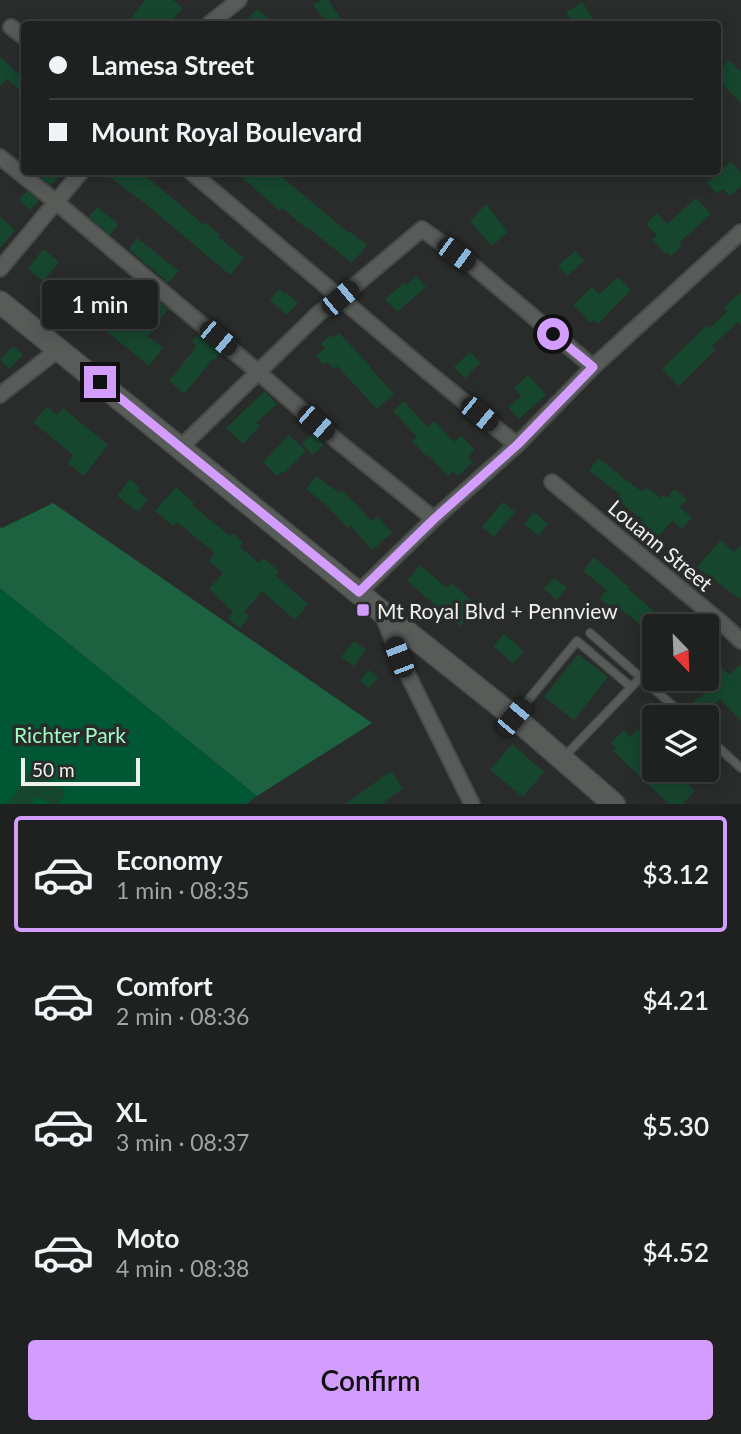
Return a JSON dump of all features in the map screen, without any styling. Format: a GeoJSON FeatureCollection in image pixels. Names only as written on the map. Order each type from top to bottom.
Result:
{"type":"FeatureCollection","features":[{"type":"Feature","properties":{"kind":"main road"},"geometry":{"type":"LineString","coordinates":[[0,302],[514,717],[614,804]]}},
{"type":"Feature","properties":{"kind":"street"},"geometry":{"type":"LineString","coordinates":[[213,21],[239,0]]}},
{"type":"Feature","properties":{"kind":"street"},"geometry":{"type":"LineString","coordinates":[[10,27],[21,35]]}},
{"type":"Feature","properties":{"kind":"street"},"geometry":{"type":"LineString","coordinates":[[0,157],[21,174]]}},
{"type":"Feature","properties":{"kind":"street"},"geometry":{"type":"LineString","coordinates":[[22,175],[336,440],[434,519]]}},
{"type":"Feature","properties":{"kind":"street"},"geometry":{"type":"LineString","coordinates":[[0,269],[78,175]]}},
{"type":"Feature","properties":{"kind":"street"},"geometry":{"type":"LineString","coordinates":[[195,175],[517,445]]}},
{"type":"Feature","properties":{"kind":"street"},"geometry":{"type":"LineString","coordinates":[[181,447],[319,313],[422,229],[473,266],[593,367]]}},
{"type":"Feature","properties":{"kind":"street"},"geometry":{"type":"LineString","coordinates":[[359,592],[434,519],[517,445],[593,367],[741,232]]}},
{"type":"Feature","properties":{"kind":"street"},"geometry":{"type":"LineString","coordinates":[[0,395],[59,349]]}},
{"type":"Feature","properties":{"kind":"street","name":"Louann Street"},"geometry":{"type":"LineString","coordinates":[[552,482],[741,641]]}},
{"type":"Feature","properties":{"kind":"street"},"geometry":{"type":"LineString","coordinates":[[382,612],[399,657],[472,804]]}},
{"type":"Feature","properties":{"kind":"lane"},"geometry":{"type":"LineString","coordinates":[[590,633],[672,705]]}},
{"type":"Feature","properties":{"kind":"lane"},"geometry":{"type":"LineString","coordinates":[[514,717],[577,641],[631,687]]}},
{"type":"Feature","properties":{"kind":"lane"},"geometry":{"type":"LineString","coordinates":[[562,758],[641,677]]}},
{"type":"Feature","properties":{"kind":"lane"},"geometry":{"type":"LineString","coordinates":[[719,748],[741,768]]}},
{"type":"Feature","properties":{"kind":"green space"},"geometry":{"type":"Polygon","coordinates":[[[53,503],[372,723],[257,796],[0,588],[0,527],[53,503]]]}},
{"type":"Feature","properties":{"kind":"green space","name":"Richter Park"},"geometry":{"type":"Polygon","coordinates":[[[0,588],[257,796],[246,804],[0,804],[0,588]]]}},
{"type":"Feature","properties":{"kind":"building"},"geometry":{"type":"Polygon","coordinates":[[[145,0],[173,0],[183,8],[172,21],[128,21],[145,0]]]}},
{"type":"Feature","properties":{"kind":"building"},"geometry":{"type":"Polygon","coordinates":[[[321,0],[328,0],[343,21],[326,21],[313,5],[321,0]]]}},
{"type":"Feature","properties":{"kind":"building"},"geometry":{"type":"Polygon","coordinates":[[[582,2],[595,21],[572,21],[566,13],[582,2]]]}},
{"type":"Feature","properties":{"kind":"building"},"geometry":{"type":"Polygon","coordinates":[[[257,9],[271,21],[246,21],[257,9]]]}},
{"type":"Feature","properties":{"kind":"building"},"geometry":{"type":"Polygon","coordinates":[[[0,57],[21,76],[21,91],[7,79],[0,86],[0,57]]]}},
{"type":"Feature","properties":{"kind":"building"},"geometry":{"type":"Polygon","coordinates":[[[729,60],[741,72],[741,103],[721,83],[721,69],[729,60]]]}},
{"type":"Feature","properties":{"kind":"building"},"geometry":{"type":"Polygon","coordinates":[[[731,161],[741,173],[741,186],[730,196],[723,189],[717,194],[707,183],[716,175],[721,175],[721,170],[731,161]]]}},
{"type":"Feature","properties":{"kind":"building"},"geometry":{"type":"Polygon","coordinates":[[[40,175],[60,175],[51,186],[40,175]]]}},
{"type":"Feature","properties":{"kind":"building"},"geometry":{"type":"Polygon","coordinates":[[[107,175],[145,175],[204,225],[206,223],[220,235],[218,237],[244,258],[230,275],[107,175]]]}},
{"type":"Feature","properties":{"kind":"building"},"geometry":{"type":"Polygon","coordinates":[[[239,175],[280,175],[367,245],[352,263],[282,208],[280,211],[239,175]]]}},
{"type":"Feature","properties":{"kind":"building"},"geometry":{"type":"Polygon","coordinates":[[[27,191],[39,200],[30,210],[19,200],[27,191]]]}},
{"type":"Feature","properties":{"kind":"building"},"geometry":{"type":"Polygon","coordinates":[[[696,198],[711,214],[679,243],[682,246],[671,256],[667,252],[665,254],[652,240],[657,235],[646,224],[657,213],[667,224],[696,198]]]}},
{"type":"Feature","properties":{"kind":"building"},"geometry":{"type":"Polygon","coordinates":[[[486,204],[508,232],[492,246],[470,221],[486,204]]]}},
{"type":"Feature","properties":{"kind":"building"},"geometry":{"type":"Polygon","coordinates":[[[97,207],[118,224],[110,235],[89,217],[97,207]]]}},
{"type":"Feature","properties":{"kind":"building"},"geometry":{"type":"Polygon","coordinates":[[[0,217],[15,230],[0,248],[0,217]]]}},
{"type":"Feature","properties":{"kind":"building"},"geometry":{"type":"Polygon","coordinates":[[[137,238],[179,271],[168,283],[129,249],[137,238]]]}},
{"type":"Feature","properties":{"kind":"building"},"geometry":{"type":"Polygon","coordinates":[[[43,249],[59,262],[43,281],[28,269],[43,249]]]}},
{"type":"Feature","properties":{"kind":"building"},"geometry":{"type":"Polygon","coordinates":[[[575,251],[584,261],[567,276],[558,266],[575,251]]]}},
{"type":"Feature","properties":{"kind":"building"},"geometry":{"type":"Polygon","coordinates":[[[416,276],[426,287],[397,312],[385,299],[416,276]]]}},
{"type":"Feature","properties":{"kind":"building"},"geometry":{"type":"Polygon","coordinates":[[[618,277],[631,290],[598,324],[594,320],[591,323],[573,305],[592,287],[599,294],[618,277]]]}},
{"type":"Feature","properties":{"kind":"building"},"geometry":{"type":"Polygon","coordinates":[[[131,278],[168,309],[148,336],[163,348],[149,366],[66,298],[75,286],[89,297],[92,293],[109,306],[131,278]]]}},
{"type":"Feature","properties":{"kind":"building"},"geometry":{"type":"Polygon","coordinates":[[[279,289],[298,303],[286,315],[270,300],[279,289]]]}},
{"type":"Feature","properties":{"kind":"building"},"geometry":{"type":"Polygon","coordinates":[[[741,292],[741,325],[738,322],[712,346],[715,350],[679,386],[662,369],[707,325],[710,328],[728,311],[724,307],[741,292]]]}},
{"type":"Feature","properties":{"kind":"building"},"geometry":{"type":"Polygon","coordinates":[[[339,333],[394,394],[377,409],[337,366],[334,369],[327,362],[324,365],[316,356],[325,348],[321,344],[331,334],[334,338],[339,333]]]}},
{"type":"Feature","properties":{"kind":"building"},"geometry":{"type":"Polygon","coordinates":[[[198,334],[220,353],[184,394],[169,381],[197,346],[192,342],[198,334]]]}},
{"type":"Feature","properties":{"kind":"building"},"geometry":{"type":"Polygon","coordinates":[[[14,346],[23,355],[9,369],[0,359],[14,346]]]}},
{"type":"Feature","properties":{"kind":"building"},"geometry":{"type":"Polygon","coordinates":[[[470,352],[480,363],[465,378],[454,367],[470,352]]]}},
{"type":"Feature","properties":{"kind":"building"},"geometry":{"type":"Polygon","coordinates":[[[528,375],[546,395],[519,419],[508,407],[521,396],[514,388],[528,375]]]}},
{"type":"Feature","properties":{"kind":"building"},"geometry":{"type":"Polygon","coordinates":[[[265,391],[277,404],[256,423],[260,426],[243,444],[226,428],[265,391]]]}},
{"type":"Feature","properties":{"kind":"building"},"geometry":{"type":"Polygon","coordinates":[[[404,401],[427,427],[434,421],[454,442],[461,435],[475,450],[468,457],[473,462],[458,476],[453,471],[448,476],[412,441],[417,437],[393,411],[404,401]]]}},
{"type":"Feature","properties":{"kind":"building"},"geometry":{"type":"Polygon","coordinates":[[[47,407],[57,415],[63,408],[108,445],[84,476],[67,463],[73,455],[33,422],[47,407]]]}},
{"type":"Feature","properties":{"kind":"building"},"geometry":{"type":"Polygon","coordinates":[[[314,433],[324,445],[312,455],[302,443],[314,433]]]}},
{"type":"Feature","properties":{"kind":"building"},"geometry":{"type":"Polygon","coordinates":[[[289,435],[306,451],[284,473],[282,471],[277,476],[263,462],[289,435]]]}},
{"type":"Feature","properties":{"kind":"building"},"geometry":{"type":"Polygon","coordinates":[[[598,458],[642,492],[646,487],[661,498],[663,495],[667,498],[674,489],[687,499],[680,507],[692,518],[682,529],[672,521],[659,536],[652,531],[650,534],[639,525],[643,520],[617,500],[621,495],[589,471],[598,458]]]}},
{"type":"Feature","properties":{"kind":"building"},"geometry":{"type":"Polygon","coordinates":[[[316,476],[339,493],[342,490],[372,521],[377,516],[392,533],[372,550],[350,525],[348,528],[306,489],[316,476]]]}},
{"type":"Feature","properties":{"kind":"building"},"geometry":{"type":"Polygon","coordinates":[[[130,479],[140,488],[137,491],[148,499],[138,512],[117,496],[130,479]]]}},
{"type":"Feature","properties":{"kind":"building"},"geometry":{"type":"Polygon","coordinates":[[[176,487],[194,503],[192,505],[230,536],[233,533],[243,543],[240,547],[259,563],[263,558],[279,571],[275,575],[308,604],[295,620],[262,591],[244,612],[250,616],[240,628],[228,619],[233,612],[209,589],[223,573],[209,561],[215,553],[177,522],[173,526],[155,511],[176,487]]]}},
{"type":"Feature","properties":{"kind":"building"},"geometry":{"type":"Polygon","coordinates":[[[503,502],[515,512],[494,537],[482,527],[503,502]]]}},
{"type":"Feature","properties":{"kind":"building"},"geometry":{"type":"Polygon","coordinates":[[[534,512],[548,524],[539,536],[524,524],[534,512]]]}},
{"type":"Feature","properties":{"kind":"building"},"geometry":{"type":"Polygon","coordinates":[[[721,540],[734,552],[741,545],[741,600],[697,567],[721,540]]]}},
{"type":"Feature","properties":{"kind":"building"},"geometry":{"type":"Polygon","coordinates":[[[594,557],[658,614],[642,614],[642,626],[622,610],[618,614],[600,598],[607,590],[583,571],[594,557]]]}},
{"type":"Feature","properties":{"kind":"building"},"geometry":{"type":"Polygon","coordinates":[[[420,565],[447,588],[451,583],[477,605],[460,626],[407,581],[420,565]]]}},
{"type":"Feature","properties":{"kind":"building"},"geometry":{"type":"Polygon","coordinates":[[[554,578],[567,588],[557,600],[544,589],[554,578]]]}},
{"type":"Feature","properties":{"kind":"building"},"geometry":{"type":"Polygon","coordinates":[[[504,634],[524,651],[513,664],[493,646],[504,634]]]}},
{"type":"Feature","properties":{"kind":"building"},"geometry":{"type":"Polygon","coordinates":[[[354,641],[366,650],[354,666],[341,657],[354,641]]]}},
{"type":"Feature","properties":{"kind":"building"},"geometry":{"type":"Polygon","coordinates":[[[578,654],[608,677],[574,720],[544,697],[578,654]]]}},
{"type":"Feature","properties":{"kind":"building"},"geometry":{"type":"Polygon","coordinates":[[[719,664],[729,675],[741,664],[741,721],[720,699],[713,705],[690,705],[707,691],[719,691],[719,664]]]}},
{"type":"Feature","properties":{"kind":"building"},"geometry":{"type":"Polygon","coordinates":[[[369,670],[378,678],[369,688],[360,681],[369,670]]]}},
{"type":"Feature","properties":{"kind":"building"},"geometry":{"type":"Polygon","coordinates":[[[638,729],[642,733],[642,778],[613,751],[616,748],[611,743],[624,730],[630,737],[638,729]]]}},
{"type":"Feature","properties":{"kind":"building"},"geometry":{"type":"Polygon","coordinates":[[[512,744],[544,772],[523,797],[490,770],[512,744]]]}},
{"type":"Feature","properties":{"kind":"building"},"geometry":{"type":"Polygon","coordinates":[[[36,763],[52,774],[47,781],[66,791],[59,804],[51,804],[36,797],[31,804],[8,804],[36,763]]]}},
{"type":"Feature","properties":{"kind":"building"},"geometry":{"type":"Polygon","coordinates":[[[391,771],[403,788],[382,804],[345,804],[391,771]]]}},
{"type":"Feature","properties":{"kind":"building"},"geometry":{"type":"Polygon","coordinates":[[[646,782],[686,782],[695,791],[682,804],[669,804],[646,782]]]}},
{"type":"Feature","properties":{"kind":"place","name":"Mt Royal Blvd + Pennview"},"geometry":{"type":"Point","coordinates":[363,610]}},
{"type":"Feature","properties":{"kind":"route"},"geometry":{"type":"LineString","coordinates":[[100,382],[359,592],[434,519],[517,445],[593,367],[553,334]]}}]}
